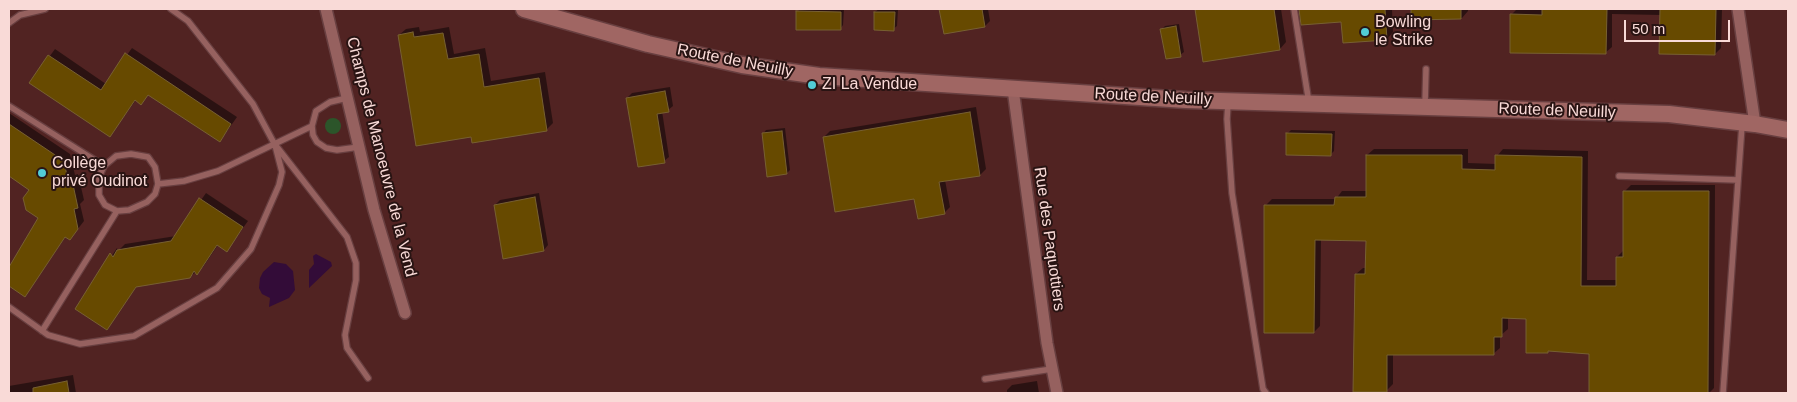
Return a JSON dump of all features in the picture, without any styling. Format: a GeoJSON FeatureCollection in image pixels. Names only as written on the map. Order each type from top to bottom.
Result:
{"type":"FeatureCollection","features":[{"type":"Feature","properties":{"kind":"main road","name":"Route de Neuilly"},"geometry":{"type":"LineString","coordinates":[[524,9],[565,17],[648,44],[752,66],[818,76],[1228,101],[1669,114],[1749,123],[1788,130]]}},
{"type":"Feature","properties":{"kind":"street","name":"Champs de Manoeuvre de la Vend"},"geometry":{"type":"LineString","coordinates":[[326,9],[374,210],[405,313]]}},
{"type":"Feature","properties":{"kind":"street"},"geometry":{"type":"LineString","coordinates":[[1738,9],[1749,123]]}},
{"type":"Feature","properties":{"kind":"street","name":"Rue des Paquottiers"},"geometry":{"type":"LineString","coordinates":[[1013,89],[1052,369],[1057,393]]}},
{"type":"Feature","properties":{"kind":"lane"},"geometry":{"type":"LineString","coordinates":[[9,23],[20,15],[45,9]]}},
{"type":"Feature","properties":{"kind":"lane"},"geometry":{"type":"LineString","coordinates":[[171,9],[188,22],[253,104],[275,145],[347,237],[356,263],[356,280],[345,336],[347,348],[368,378]]}},
{"type":"Feature","properties":{"kind":"lane"},"geometry":{"type":"LineString","coordinates":[[1294,9],[1309,103]]}},
{"type":"Feature","properties":{"kind":"lane"},"geometry":{"type":"LineString","coordinates":[[1425,106],[1426,70]]}},
{"type":"Feature","properties":{"kind":"lane"},"geometry":{"type":"LineString","coordinates":[[348,98],[323,106],[316,111],[312,135],[317,142],[326,148],[337,150],[359,147]]}},
{"type":"Feature","properties":{"kind":"lane"},"geometry":{"type":"LineString","coordinates":[[1228,101],[1226,119],[1232,193],[1266,393]]}},
{"type":"Feature","properties":{"kind":"lane"},"geometry":{"type":"LineString","coordinates":[[9,106],[104,166]]}},
{"type":"Feature","properties":{"kind":"lane"},"geometry":{"type":"LineString","coordinates":[[1723,393],[1738,180],[1749,123]]}},
{"type":"Feature","properties":{"kind":"lane"},"geometry":{"type":"LineString","coordinates":[[158,184],[184,181],[218,171],[312,126]]}},
{"type":"Feature","properties":{"kind":"lane"},"geometry":{"type":"LineString","coordinates":[[9,307],[48,335],[80,344],[134,336],[217,288],[251,249],[279,185],[282,172],[275,145]]}},
{"type":"Feature","properties":{"kind":"lane"},"geometry":{"type":"LineString","coordinates":[[131,154],[148,157],[156,167],[158,184],[154,194],[147,202],[129,210],[117,211],[105,205],[99,195],[99,177],[104,166],[116,156],[131,154]]}},
{"type":"Feature","properties":{"kind":"lane"},"geometry":{"type":"LineString","coordinates":[[1619,176],[1738,180]]}},
{"type":"Feature","properties":{"kind":"lane"},"geometry":{"type":"LineString","coordinates":[[42,330],[117,211]]}},
{"type":"Feature","properties":{"kind":"lane"},"geometry":{"type":"LineString","coordinates":[[985,380],[1052,369]]}},
{"type":"Feature","properties":{"kind":"green space"},"geometry":{"type":"Polygon","coordinates":[[[333,118],[341,126],[333,134],[325,126],[333,118]]]}},
{"type":"Feature","properties":{"kind":"shaded area"},"geometry":{"type":"Polygon","coordinates":[[[316,254],[331,262],[332,266],[309,288],[309,270],[314,264],[313,256],[316,254]]]}},
{"type":"Feature","properties":{"kind":"shaded area"},"geometry":{"type":"Polygon","coordinates":[[[274,262],[286,264],[293,271],[295,290],[289,298],[269,307],[270,298],[262,294],[259,288],[260,278],[263,272],[274,262]]]}},
{"type":"Feature","properties":{"kind":"building"},"geometry":{"type":"Polygon","coordinates":[[[939,9],[982,9],[985,27],[944,34],[939,9]]]}},
{"type":"Feature","properties":{"kind":"building"},"geometry":{"type":"Polygon","coordinates":[[[1195,9],[1274,9],[1280,50],[1203,62],[1195,9]]]}},
{"type":"Feature","properties":{"kind":"building","name":"Bowling le Strike"},"geometry":{"type":"Polygon","coordinates":[[[1299,9],[1385,9],[1387,40],[1343,43],[1341,22],[1301,25],[1299,9]]]}},
{"type":"Feature","properties":{"kind":"building"},"geometry":{"type":"Polygon","coordinates":[[[1411,9],[1461,9],[1461,19],[1411,20],[1411,9]]]}},
{"type":"Feature","properties":{"kind":"building"},"geometry":{"type":"Polygon","coordinates":[[[1542,9],[1607,9],[1606,54],[1510,53],[1510,14],[1542,15],[1542,9]]]}},
{"type":"Feature","properties":{"kind":"building"},"geometry":{"type":"Polygon","coordinates":[[[1660,9],[1716,9],[1715,55],[1659,54],[1660,9]]]}},
{"type":"Feature","properties":{"kind":"building"},"geometry":{"type":"Polygon","coordinates":[[[796,11],[841,12],[841,30],[796,30],[796,11]]]}},
{"type":"Feature","properties":{"kind":"building"},"geometry":{"type":"Polygon","coordinates":[[[874,12],[895,12],[894,31],[874,30],[874,12]]]}},
{"type":"Feature","properties":{"kind":"building"},"geometry":{"type":"Polygon","coordinates":[[[1176,26],[1181,57],[1166,59],[1160,29],[1176,26]]]}},
{"type":"Feature","properties":{"kind":"building"},"geometry":{"type":"Polygon","coordinates":[[[413,32],[414,37],[443,33],[448,59],[479,54],[484,87],[539,78],[547,131],[472,143],[471,137],[416,146],[398,35],[413,32]]]}},
{"type":"Feature","properties":{"kind":"building"},"geometry":{"type":"Polygon","coordinates":[[[125,53],[231,124],[220,142],[148,95],[141,105],[135,100],[110,137],[29,83],[48,55],[101,90],[125,53]]]}},
{"type":"Feature","properties":{"kind":"building"},"geometry":{"type":"Polygon","coordinates":[[[665,91],[669,112],[657,114],[665,163],[638,167],[626,98],[665,91]]]}},
{"type":"Feature","properties":{"kind":"building"},"geometry":{"type":"Polygon","coordinates":[[[970,112],[980,176],[939,182],[945,214],[918,219],[914,199],[835,212],[823,137],[970,112]]]}},
{"type":"Feature","properties":{"kind":"building"},"geometry":{"type":"Polygon","coordinates":[[[9,124],[64,161],[68,181],[72,180],[78,208],[74,209],[78,229],[70,240],[65,237],[25,297],[9,286],[9,267],[38,218],[26,210],[23,198],[29,190],[9,176],[9,124]]]}},
{"type":"Feature","properties":{"kind":"building"},"geometry":{"type":"Polygon","coordinates":[[[782,131],[787,174],[767,177],[762,133],[782,131]]]}},
{"type":"Feature","properties":{"kind":"building"},"geometry":{"type":"Polygon","coordinates":[[[1286,133],[1332,134],[1331,156],[1286,155],[1286,133]]]}},
{"type":"Feature","properties":{"kind":"building"},"geometry":{"type":"Polygon","coordinates":[[[1366,155],[1462,155],[1462,169],[1495,170],[1495,155],[1582,157],[1581,286],[1616,286],[1616,257],[1623,257],[1623,191],[1709,191],[1708,393],[1589,393],[1589,354],[1548,351],[1548,353],[1526,353],[1526,319],[1502,318],[1502,337],[1494,337],[1494,355],[1387,355],[1387,392],[1353,392],[1355,274],[1365,274],[1366,241],[1315,240],[1314,333],[1264,333],[1264,205],[1334,205],[1335,197],[1366,197],[1366,155]]]}},
{"type":"Feature","properties":{"kind":"building"},"geometry":{"type":"Polygon","coordinates":[[[535,197],[544,251],[503,259],[494,205],[535,197]]]}},
{"type":"Feature","properties":{"kind":"building"},"geometry":{"type":"Polygon","coordinates":[[[199,198],[243,227],[227,252],[217,245],[197,275],[194,271],[190,278],[136,287],[107,330],[75,309],[110,253],[113,257],[117,250],[171,241],[199,198]]]}},
{"type":"Feature","properties":{"kind":"building"},"geometry":{"type":"Polygon","coordinates":[[[67,381],[69,393],[33,393],[33,388],[67,381]]]}},
{"type":"Feature","properties":{"kind":"place","name":"Bowling le Strike"},"geometry":{"type":"Point","coordinates":[1365,32]}},
{"type":"Feature","properties":{"kind":"place","name":"ZI La Vendue"},"geometry":{"type":"Point","coordinates":[812,85]}},
{"type":"Feature","properties":{"kind":"place","name":"Collège privé Oudinot"},"geometry":{"type":"Point","coordinates":[42,173]}}]}
